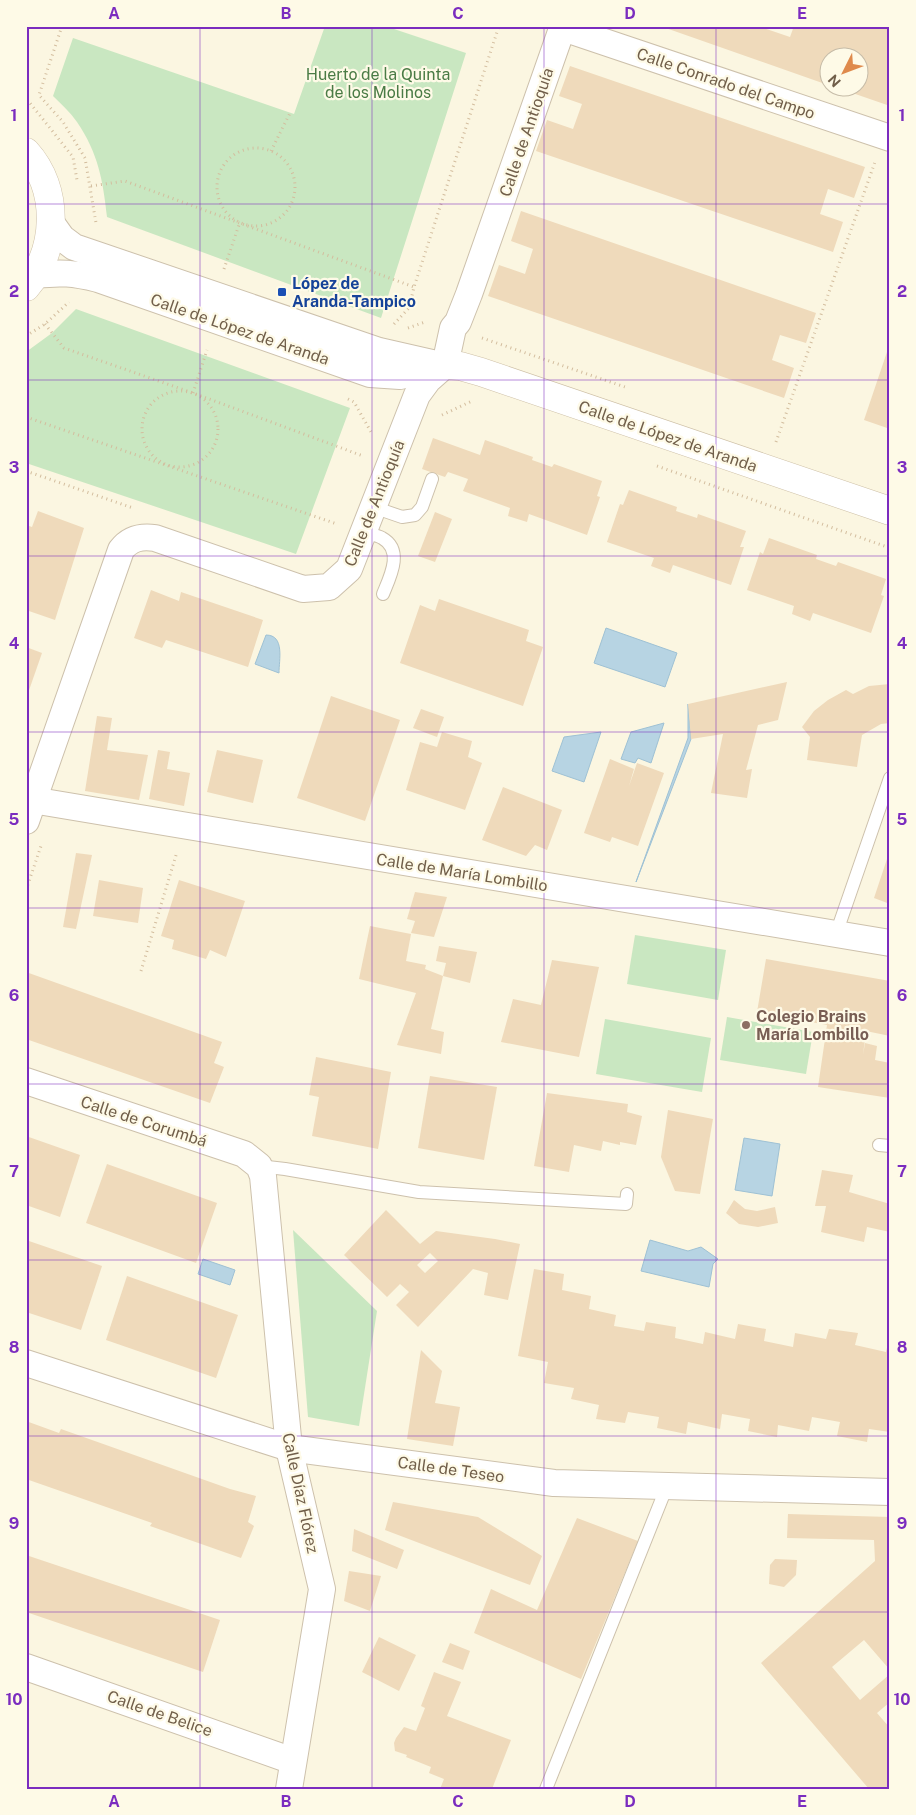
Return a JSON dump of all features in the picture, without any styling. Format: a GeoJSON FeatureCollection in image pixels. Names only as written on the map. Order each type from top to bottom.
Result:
{"type":"FeatureCollection","features":[{"type":"Feature","properties":{"kind":"street","name":"Calle Conrado del Campo"},"geometry":{"type":"LineString","coordinates":[[563,27],[887,137]]}},
{"type":"Feature","properties":{"kind":"street","name":"Calle de Antioquía"},"geometry":{"type":"LineString","coordinates":[[29,807],[121,550],[125,544],[144,536],[155,538],[303,589],[330,587],[349,569],[353,529],[373,506],[404,425],[418,395],[428,380],[444,365],[454,328],[469,294],[563,27]]}},
{"type":"Feature","properties":{"kind":"street"},"geometry":{"type":"LineString","coordinates":[[26,152],[33,160],[48,190],[52,224],[47,250],[31,281]]}},
{"type":"Feature","properties":{"kind":"street","name":"Calle de López de Aranda"},"geometry":{"type":"LineString","coordinates":[[52,224],[62,238],[74,248],[378,351],[416,360],[460,366],[481,372],[890,511]]}},
{"type":"Feature","properties":{"kind":"street","name":"Calle de López de Aranda"},"geometry":{"type":"LineString","coordinates":[[31,281],[60,272],[75,273],[98,279],[370,374],[400,376],[444,365]]}},
{"type":"Feature","properties":{"kind":"street"},"geometry":{"type":"LineString","coordinates":[[370,374],[386,384],[401,402],[404,425]]}},
{"type":"Feature","properties":{"kind":"street","name":"Calle de María Lombillo"},"geometry":{"type":"LineString","coordinates":[[29,807],[890,943]]}},
{"type":"Feature","properties":{"kind":"street","name":"Calle de Corumbá"},"geometry":{"type":"LineString","coordinates":[[26,1082],[244,1154],[259,1166]]}},
{"type":"Feature","properties":{"kind":"street","name":"Calle Díaz Flórez"},"geometry":{"type":"LineString","coordinates":[[259,1166],[263,1176],[289,1448],[322,1589],[289,1789]]}},
{"type":"Feature","properties":{"kind":"street","name":"Calle de Teseo"},"geometry":{"type":"LineString","coordinates":[[26,1363],[289,1448],[554,1483],[890,1492]]}},
{"type":"Feature","properties":{"kind":"street","name":"Calle de Belice"},"geometry":{"type":"LineString","coordinates":[[26,1667],[293,1761]]}},
{"type":"Feature","properties":{"kind":"lane"},"geometry":{"type":"LineString","coordinates":[[373,506],[402,517],[416,515],[422,507],[432,479]]}},
{"type":"Feature","properties":{"kind":"lane"},"geometry":{"type":"LineString","coordinates":[[353,529],[382,538],[389,544],[394,554],[394,565],[383,594]]}},
{"type":"Feature","properties":{"kind":"lane"},"geometry":{"type":"LineString","coordinates":[[836,934],[890,778]]}},
{"type":"Feature","properties":{"kind":"lane"},"geometry":{"type":"LineString","coordinates":[[259,1166],[419,1192],[626,1204],[627,1194]]}},
{"type":"Feature","properties":{"kind":"lane"},"geometry":{"type":"LineString","coordinates":[[546,1789],[667,1486]]}},
{"type":"Feature","properties":{"kind":"path"},"geometry":{"type":"LineString","coordinates":[[62,26],[39,95],[63,122],[85,158],[91,186],[95,223],[102,225]]}},
{"type":"Feature","properties":{"kind":"path"},"geometry":{"type":"LineString","coordinates":[[390,325],[395,324],[409,308],[414,287],[499,26]]}},
{"type":"Feature","properties":{"kind":"path"},"geometry":{"type":"LineString","coordinates":[[271,151],[290,113]]}},
{"type":"Feature","properties":{"kind":"path"},"geometry":{"type":"LineString","coordinates":[[766,469],[887,137]]}},
{"type":"Feature","properties":{"kind":"path"},"geometry":{"type":"LineString","coordinates":[[247,148],[271,151],[283,159],[290,170],[294,182],[294,196],[288,208],[279,219],[267,224],[253,226],[240,222],[230,216],[222,207],[217,195],[220,171],[236,153],[247,148]]}},
{"type":"Feature","properties":{"kind":"path"},"geometry":{"type":"LineString","coordinates":[[91,186],[125,180],[414,287]]}},
{"type":"Feature","properties":{"kind":"path"},"geometry":{"type":"LineString","coordinates":[[215,266],[224,269],[240,222]]}},
{"type":"Feature","properties":{"kind":"path"},"geometry":{"type":"LineString","coordinates":[[26,336],[45,324],[70,302]]}},
{"type":"Feature","properties":{"kind":"path"},"geometry":{"type":"LineString","coordinates":[[45,324],[64,348],[369,458]]}},
{"type":"Feature","properties":{"kind":"path"},"geometry":{"type":"LineString","coordinates":[[193,393],[207,350]]}},
{"type":"Feature","properties":{"kind":"path"},"geometry":{"type":"LineString","coordinates":[[170,392],[193,393],[205,400],[213,410],[218,423],[218,437],[213,449],[204,459],[193,466],[180,468],[166,466],[156,460],[148,451],[143,440],[141,428],[144,416],[158,397],[170,392]]}},
{"type":"Feature","properties":{"kind":"path"},"geometry":{"type":"LineString","coordinates":[[344,397],[354,402],[375,440]]}},
{"type":"Feature","properties":{"kind":"path"},"geometry":{"type":"LineString","coordinates":[[440,416],[474,400]]}},
{"type":"Feature","properties":{"kind":"path"},"geometry":{"type":"LineString","coordinates":[[26,417],[353,529]]}},
{"type":"Feature","properties":{"kind":"path"},"geometry":{"type":"LineString","coordinates":[[651,464],[890,548]]}},
{"type":"Feature","properties":{"kind":"path"},"geometry":{"type":"LineString","coordinates":[[26,471],[140,511]]}},
{"type":"Feature","properties":{"kind":"path"},"geometry":{"type":"LineString","coordinates":[[141,971],[179,846]]}},
{"type":"Feature","properties":{"kind":"green space","name":"Huerto de la Quinta de los Molinos"},"geometry":{"type":"Polygon","coordinates":[[[325,26],[385,26],[466,53],[381,318],[107,217],[104,191],[95,156],[74,118],[53,96],[73,38],[294,114],[325,26]]]}},
{"type":"Feature","properties":{"kind":"green space"},"geometry":{"type":"Polygon","coordinates":[[[76,309],[350,408],[296,554],[26,463],[26,352],[52,333],[76,309]]]}},
{"type":"Feature","properties":{"kind":"green space"},"geometry":{"type":"Polygon","coordinates":[[[635,935],[726,950],[718,1000],[627,984],[635,935]]]}},
{"type":"Feature","properties":{"kind":"green space"},"geometry":{"type":"Polygon","coordinates":[[[727,1017],[813,1032],[806,1074],[720,1060],[727,1017]]]}},
{"type":"Feature","properties":{"kind":"green space"},"geometry":{"type":"Polygon","coordinates":[[[605,1019],[711,1038],[702,1092],[596,1074],[605,1019]]]}},
{"type":"Feature","properties":{"kind":"green space"},"geometry":{"type":"Polygon","coordinates":[[[293,1230],[377,1311],[359,1426],[308,1417],[293,1230]]]}},
{"type":"Feature","properties":{"kind":"water"},"geometry":{"type":"Polygon","coordinates":[[[606,628],[677,653],[665,687],[594,663],[606,628]]]}},
{"type":"Feature","properties":{"kind":"water"},"geometry":{"type":"Polygon","coordinates":[[[266,635],[276,639],[280,649],[279,673],[255,664],[266,635]]]}},
{"type":"Feature","properties":{"kind":"water"},"geometry":{"type":"Polygon","coordinates":[[[688,704],[691,739],[636,882],[688,738],[688,704]]]}},
{"type":"Feature","properties":{"kind":"water"},"geometry":{"type":"Polygon","coordinates":[[[664,723],[651,763],[638,758],[635,763],[621,759],[631,732],[664,723]]]}},
{"type":"Feature","properties":{"kind":"water"},"geometry":{"type":"Polygon","coordinates":[[[601,732],[584,782],[552,771],[564,737],[601,732]]]}},
{"type":"Feature","properties":{"kind":"water"},"geometry":{"type":"Polygon","coordinates":[[[744,1138],[780,1144],[772,1196],[735,1190],[744,1138]]]}},
{"type":"Feature","properties":{"kind":"water"},"geometry":{"type":"Polygon","coordinates":[[[650,1240],[688,1251],[701,1247],[718,1259],[713,1264],[709,1287],[641,1271],[650,1240]]]}},
{"type":"Feature","properties":{"kind":"water"},"geometry":{"type":"Polygon","coordinates":[[[203,1259],[235,1270],[230,1285],[198,1274],[203,1259]]]}},
{"type":"Feature","properties":{"kind":"building"},"geometry":{"type":"Polygon","coordinates":[[[660,26],[758,26],[790,37],[794,26],[890,26],[890,106],[867,98],[868,48],[818,48],[818,81],[660,26]]]}},
{"type":"Feature","properties":{"kind":"building"},"geometry":{"type":"Polygon","coordinates":[[[570,66],[865,167],[854,198],[828,189],[820,214],[843,222],[833,252],[536,151],[547,120],[573,129],[582,104],[559,96],[570,66]]]}},
{"type":"Feature","properties":{"kind":"building"},"geometry":{"type":"Polygon","coordinates":[[[521,211],[816,313],[806,343],[780,335],[772,360],[794,368],[784,398],[488,296],[499,265],[525,274],[533,249],[511,241],[521,211]]]}},
{"type":"Feature","properties":{"kind":"building"},"geometry":{"type":"Polygon","coordinates":[[[890,346],[890,429],[864,420],[890,346]]]}},
{"type":"Feature","properties":{"kind":"building"},"geometry":{"type":"Polygon","coordinates":[[[433,438],[480,455],[485,440],[533,457],[532,460],[552,467],[554,464],[602,481],[597,496],[600,497],[587,535],[529,514],[527,522],[508,516],[510,508],[463,491],[468,479],[448,472],[445,477],[422,469],[433,438]]]}},
{"type":"Feature","properties":{"kind":"building"},"geometry":{"type":"Polygon","coordinates":[[[629,490],[677,507],[676,511],[697,518],[698,514],[746,531],[740,547],[744,547],[731,585],[673,565],[670,573],[651,566],[654,558],[607,542],[620,504],[623,505],[629,490]]]}},
{"type":"Feature","properties":{"kind":"building"},"geometry":{"type":"Polygon","coordinates":[[[38,511],[84,528],[55,620],[26,610],[26,525],[32,527],[38,511]]]}},
{"type":"Feature","properties":{"kind":"building"},"geometry":{"type":"Polygon","coordinates":[[[435,512],[452,519],[435,562],[418,556],[435,512]]]}},
{"type":"Feature","properties":{"kind":"building"},"geometry":{"type":"Polygon","coordinates":[[[769,538],[817,555],[816,559],[836,566],[838,562],[886,579],[881,595],[884,596],[871,633],[813,613],[810,621],[792,614],[794,606],[747,590],[760,552],[763,554],[769,538]]]}},
{"type":"Feature","properties":{"kind":"building"},"geometry":{"type":"Polygon","coordinates":[[[151,590],[179,601],[181,592],[263,620],[248,667],[166,640],[162,648],[134,638],[151,590]]]}},
{"type":"Feature","properties":{"kind":"building"},"geometry":{"type":"Polygon","coordinates":[[[439,599],[529,630],[526,641],[543,647],[523,706],[400,663],[420,605],[435,611],[439,599]]]}},
{"type":"Feature","properties":{"kind":"building"},"geometry":{"type":"Polygon","coordinates":[[[26,647],[42,653],[27,696],[26,696],[26,647]]]}},
{"type":"Feature","properties":{"kind":"building"},"geometry":{"type":"Polygon","coordinates":[[[787,682],[778,720],[758,725],[746,770],[752,769],[747,798],[711,793],[723,734],[691,739],[688,704],[787,682]]]}},
{"type":"Feature","properties":{"kind":"building"},"geometry":{"type":"Polygon","coordinates":[[[890,684],[890,723],[881,724],[862,735],[857,767],[807,760],[810,737],[802,727],[814,711],[828,700],[846,690],[853,694],[869,686],[890,684]]]}},
{"type":"Feature","properties":{"kind":"building"},"geometry":{"type":"Polygon","coordinates":[[[331,696],[400,720],[365,821],[297,798],[331,696]]]}},
{"type":"Feature","properties":{"kind":"building"},"geometry":{"type":"Polygon","coordinates":[[[421,709],[444,717],[437,737],[413,728],[421,709]]]}},
{"type":"Feature","properties":{"kind":"building"},"geometry":{"type":"Polygon","coordinates":[[[97,716],[112,718],[107,750],[148,755],[139,800],[85,791],[97,716]]]}},
{"type":"Feature","properties":{"kind":"building"},"geometry":{"type":"Polygon","coordinates":[[[442,732],[472,741],[468,757],[482,763],[465,810],[406,790],[420,742],[437,747],[442,732]]]}},
{"type":"Feature","properties":{"kind":"building"},"geometry":{"type":"Polygon","coordinates":[[[158,750],[170,752],[167,769],[190,773],[184,806],[149,799],[158,750]]]}},
{"type":"Feature","properties":{"kind":"building"},"geometry":{"type":"Polygon","coordinates":[[[217,750],[263,760],[253,803],[207,792],[217,750]]]}},
{"type":"Feature","properties":{"kind":"building"},"geometry":{"type":"Polygon","coordinates":[[[610,759],[634,769],[629,786],[637,763],[664,773],[638,846],[612,837],[610,842],[584,833],[610,759]]]}},
{"type":"Feature","properties":{"kind":"building"},"geometry":{"type":"Polygon","coordinates":[[[503,787],[562,810],[547,850],[535,845],[526,856],[482,840],[503,787]]]}},
{"type":"Feature","properties":{"kind":"building"},"geometry":{"type":"Polygon","coordinates":[[[76,853],[92,855],[76,929],[63,927],[76,853]]]}},
{"type":"Feature","properties":{"kind":"building"},"geometry":{"type":"Polygon","coordinates":[[[890,853],[890,904],[874,898],[890,853]]]}},
{"type":"Feature","properties":{"kind":"building"},"geometry":{"type":"Polygon","coordinates":[[[99,880],[143,888],[138,923],[93,916],[99,880]]]}},
{"type":"Feature","properties":{"kind":"building"},"geometry":{"type":"Polygon","coordinates":[[[179,880],[245,901],[226,957],[210,950],[206,959],[172,949],[174,940],[161,936],[179,880]]]}},
{"type":"Feature","properties":{"kind":"building"},"geometry":{"type":"Polygon","coordinates":[[[415,892],[447,897],[434,937],[411,933],[415,921],[407,919],[415,892]]]}},
{"type":"Feature","properties":{"kind":"building"},"geometry":{"type":"Polygon","coordinates":[[[370,926],[411,934],[406,961],[426,965],[425,969],[443,976],[431,1029],[444,1032],[441,1054],[397,1045],[416,993],[359,979],[370,926]]]}},
{"type":"Feature","properties":{"kind":"building"},"geometry":{"type":"Polygon","coordinates":[[[439,946],[477,952],[470,983],[443,976],[446,963],[436,961],[439,946]]]}},
{"type":"Feature","properties":{"kind":"building"},"geometry":{"type":"Polygon","coordinates":[[[766,959],[890,981],[890,1036],[866,1031],[863,1055],[865,1043],[877,1046],[875,1060],[890,1063],[890,1098],[818,1087],[827,1025],[757,1012],[766,959]]]}},
{"type":"Feature","properties":{"kind":"building"},"geometry":{"type":"Polygon","coordinates":[[[552,960],[599,967],[579,1057],[501,1042],[513,999],[541,1005],[552,960]]]}},
{"type":"Feature","properties":{"kind":"building"},"geometry":{"type":"Polygon","coordinates":[[[26,972],[222,1042],[214,1063],[224,1067],[210,1103],[26,1039],[26,972]]]}},
{"type":"Feature","properties":{"kind":"building"},"geometry":{"type":"Polygon","coordinates":[[[316,1057],[391,1072],[378,1149],[312,1136],[319,1097],[309,1095],[316,1057]]]}},
{"type":"Feature","properties":{"kind":"building"},"geometry":{"type":"Polygon","coordinates":[[[430,1076],[497,1087],[484,1160],[418,1148],[430,1076]]]}},
{"type":"Feature","properties":{"kind":"building"},"geometry":{"type":"Polygon","coordinates":[[[547,1093],[628,1104],[627,1112],[642,1116],[636,1145],[620,1142],[620,1145],[603,1141],[601,1151],[574,1145],[569,1172],[534,1166],[547,1093]]]}},
{"type":"Feature","properties":{"kind":"building"},"geometry":{"type":"Polygon","coordinates":[[[668,1110],[713,1119],[700,1194],[675,1191],[661,1157],[668,1110]]]}},
{"type":"Feature","properties":{"kind":"building"},"geometry":{"type":"Polygon","coordinates":[[[26,1136],[80,1155],[60,1217],[26,1205],[26,1136]]]}},
{"type":"Feature","properties":{"kind":"building"},"geometry":{"type":"Polygon","coordinates":[[[107,1164],[217,1203],[196,1263],[86,1223],[107,1164]]]}},
{"type":"Feature","properties":{"kind":"building"},"geometry":{"type":"Polygon","coordinates":[[[822,1170],[853,1175],[849,1192],[890,1204],[890,1232],[867,1227],[864,1242],[821,1232],[826,1206],[815,1206],[822,1170]]]}},
{"type":"Feature","properties":{"kind":"building"},"geometry":{"type":"Polygon","coordinates":[[[734,1200],[745,1209],[757,1211],[775,1207],[778,1223],[758,1227],[739,1224],[726,1213],[734,1200]]]}},
{"type":"Feature","properties":{"kind":"building"},"geometry":{"type":"Polygon","coordinates":[[[386,1210],[420,1244],[436,1231],[520,1244],[508,1300],[484,1295],[488,1273],[473,1269],[418,1327],[396,1305],[409,1292],[400,1284],[387,1297],[344,1255],[386,1210]],[[430,1253],[417,1265],[425,1273],[438,1261],[430,1253]]]}},
{"type":"Feature","properties":{"kind":"building"},"geometry":{"type":"Polygon","coordinates":[[[26,1240],[102,1266],[81,1330],[26,1312],[26,1240]]]}},
{"type":"Feature","properties":{"kind":"building"},"geometry":{"type":"Polygon","coordinates":[[[534,1269],[564,1274],[562,1290],[591,1296],[589,1309],[616,1315],[614,1326],[644,1331],[646,1322],[676,1327],[675,1338],[703,1344],[705,1332],[735,1339],[738,1324],[766,1329],[764,1341],[793,1347],[795,1333],[826,1339],[829,1329],[858,1333],[855,1345],[886,1352],[890,1334],[890,1432],[869,1429],[867,1442],[837,1436],[840,1422],[812,1417],[809,1431],[778,1425],[777,1437],[748,1431],[750,1419],[722,1414],[720,1429],[688,1422],[686,1434],[657,1428],[659,1417],[628,1412],[625,1423],[596,1419],[599,1405],[571,1399],[574,1388],[544,1383],[548,1362],[518,1356],[534,1269]]]}},
{"type":"Feature","properties":{"kind":"building"},"geometry":{"type":"Polygon","coordinates":[[[127,1276],[238,1315],[216,1378],[106,1340],[127,1276]]]}},
{"type":"Feature","properties":{"kind":"building"},"geometry":{"type":"Polygon","coordinates":[[[421,1350],[442,1371],[435,1403],[460,1407],[453,1446],[407,1439],[421,1350]]]}},
{"type":"Feature","properties":{"kind":"building"},"geometry":{"type":"Polygon","coordinates":[[[26,1421],[59,1433],[61,1429],[230,1489],[256,1496],[248,1522],[254,1526],[241,1558],[150,1526],[152,1523],[26,1479],[26,1421]]]}},
{"type":"Feature","properties":{"kind":"building"},"geometry":{"type":"Polygon","coordinates":[[[393,1502],[478,1517],[542,1556],[530,1585],[385,1530],[393,1502]]]}},
{"type":"Feature","properties":{"kind":"building"},"geometry":{"type":"Polygon","coordinates":[[[788,1514],[890,1517],[890,1670],[864,1640],[832,1667],[860,1700],[890,1674],[890,1702],[877,1713],[890,1728],[890,1789],[869,1789],[761,1663],[875,1561],[874,1540],[787,1538],[788,1514]]]}},
{"type":"Feature","properties":{"kind":"building"},"geometry":{"type":"Polygon","coordinates":[[[577,1518],[638,1541],[581,1679],[474,1633],[491,1589],[537,1610],[577,1518]]]}},
{"type":"Feature","properties":{"kind":"building"},"geometry":{"type":"Polygon","coordinates":[[[354,1529],[404,1550],[397,1569],[352,1551],[354,1529]]]}},
{"type":"Feature","properties":{"kind":"building"},"geometry":{"type":"Polygon","coordinates":[[[26,1555],[220,1620],[203,1672],[26,1612],[26,1555]]]}},
{"type":"Feature","properties":{"kind":"building"},"geometry":{"type":"Polygon","coordinates":[[[775,1559],[797,1560],[796,1575],[784,1587],[769,1584],[770,1565],[775,1559]]]}},
{"type":"Feature","properties":{"kind":"building"},"geometry":{"type":"Polygon","coordinates":[[[349,1571],[381,1576],[370,1611],[344,1601],[349,1571]]]}},
{"type":"Feature","properties":{"kind":"building"},"geometry":{"type":"Polygon","coordinates":[[[379,1637],[416,1655],[399,1691],[362,1672],[379,1637]]]}},
{"type":"Feature","properties":{"kind":"building"},"geometry":{"type":"Polygon","coordinates":[[[450,1643],[470,1651],[463,1670],[442,1662],[450,1643]]]}},
{"type":"Feature","properties":{"kind":"building"},"geometry":{"type":"Polygon","coordinates":[[[434,1672],[461,1682],[447,1716],[511,1740],[492,1789],[440,1789],[444,1779],[429,1773],[431,1767],[395,1751],[394,1743],[404,1727],[416,1731],[425,1708],[421,1706],[434,1672]]]}},
{"type":"Feature","properties":{"kind":"place","name":"López de Aranda-Tampico"},"geometry":{"type":"Point","coordinates":[282,292]}},
{"type":"Feature","properties":{"kind":"place","name":"Colegio Brains María Lombillo"},"geometry":{"type":"Point","coordinates":[746,1025]}}]}
